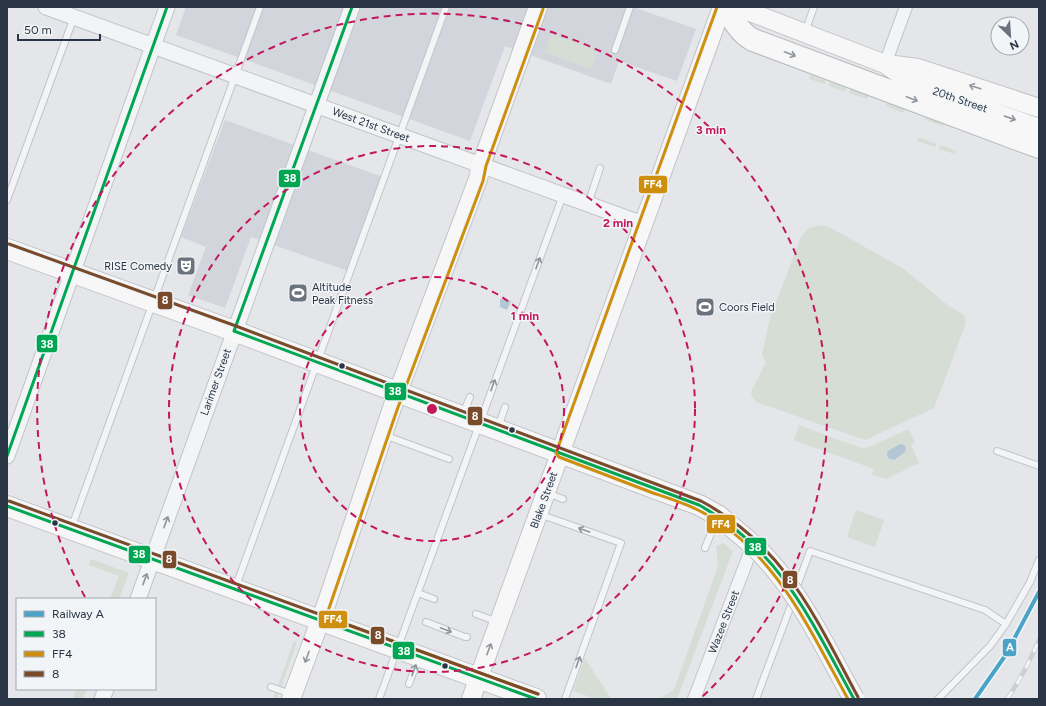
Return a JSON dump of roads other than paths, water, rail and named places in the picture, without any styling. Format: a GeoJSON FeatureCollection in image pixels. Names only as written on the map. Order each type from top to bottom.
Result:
{"type":"FeatureCollection","features":[{"type":"Feature","properties":{"kind":"highway"},"geometry":{"type":"LineString","coordinates":[[726,7],[736,25],[753,40],[1039,147]]}},
{"type":"Feature","properties":{"kind":"main road"},"geometry":{"type":"LineString","coordinates":[[292,697],[320,620],[383,434],[478,179],[480,165],[538,7]]}},
{"type":"Feature","properties":{"kind":"main road","name":"Blake Street"},"geometry":{"type":"LineString","coordinates":[[471,699],[539,514],[555,496],[561,452],[636,221],[722,7]]}},
{"type":"Feature","properties":{"kind":"main road","name":"20th Street"},"geometry":{"type":"LineString","coordinates":[[737,7],[885,64],[918,68],[1039,108]]}},
{"type":"Feature","properties":{"kind":"main road","name":"20th Street"},"geometry":{"type":"LineString","coordinates":[[885,64],[911,83],[1039,128]]}},
{"type":"Feature","properties":{"kind":"main road"},"geometry":{"type":"LineString","coordinates":[[7,249],[480,422],[699,505],[716,522],[754,545],[768,559],[795,596],[854,699]]}},
{"type":"Feature","properties":{"kind":"main road"},"geometry":{"type":"LineString","coordinates":[[7,506],[536,699]]}},
{"type":"Feature","properties":{"kind":"street","name":"West 21st Street"},"geometry":{"type":"LineString","coordinates":[[46,7],[636,221]]}},
{"type":"Feature","properties":{"kind":"street"},"geometry":{"type":"LineString","coordinates":[[7,456],[167,7]]}},
{"type":"Feature","properties":{"kind":"street","name":"Larimer Street"},"geometry":{"type":"LineString","coordinates":[[138,598],[352,7]]}},
{"type":"Feature","properties":{"kind":"street"},"geometry":{"type":"LineString","coordinates":[[885,64],[906,7]]}},
{"type":"Feature","properties":{"kind":"street","name":"Wazee Street"},"geometry":{"type":"LineString","coordinates":[[694,699],[754,545]]}},
{"type":"Feature","properties":{"kind":"lane"},"geometry":{"type":"LineString","coordinates":[[71,530],[260,7]]}},
{"type":"Feature","properties":{"kind":"lane"},"geometry":{"type":"LineString","coordinates":[[235,589],[446,7]]}},
{"type":"Feature","properties":{"kind":"lane"},"geometry":{"type":"LineString","coordinates":[[615,50],[630,7]]}},
{"type":"Feature","properties":{"kind":"lane"},"geometry":{"type":"LineString","coordinates":[[805,33],[814,7]]}},
{"type":"Feature","properties":{"kind":"lane"},"geometry":{"type":"LineString","coordinates":[[7,200],[74,17]]}},
{"type":"Feature","properties":{"kind":"lane"},"geometry":{"type":"LineString","coordinates":[[588,204],[600,168]]}},
{"type":"Feature","properties":{"kind":"lane"},"geometry":{"type":"LineString","coordinates":[[379,699],[562,195]]}},
{"type":"Feature","properties":{"kind":"lane"},"geometry":{"type":"LineString","coordinates":[[470,397],[480,422]]}},
{"type":"Feature","properties":{"kind":"lane"},"geometry":{"type":"LineString","coordinates":[[480,422],[506,407]]}},
{"type":"Feature","properties":{"kind":"lane"},"geometry":{"type":"LineString","coordinates":[[383,434],[449,459]]}},
{"type":"Feature","properties":{"kind":"lane"},"geometry":{"type":"LineString","coordinates":[[997,451],[1039,466]]}},
{"type":"Feature","properties":{"kind":"lane"},"geometry":{"type":"LineString","coordinates":[[539,514],[621,543],[565,699]]}},
{"type":"Feature","properties":{"kind":"lane"},"geometry":{"type":"LineString","coordinates":[[705,548],[716,522]]}},
{"type":"Feature","properties":{"kind":"lane"},"geometry":{"type":"LineString","coordinates":[[756,699],[810,551],[985,610],[1006,624]]}},
{"type":"Feature","properties":{"kind":"lane"},"geometry":{"type":"LineString","coordinates":[[938,699],[990,646],[1006,624],[1030,582],[1039,560]]}},
{"type":"Feature","properties":{"kind":"lane"},"geometry":{"type":"LineString","coordinates":[[418,593],[434,599]]}},
{"type":"Feature","properties":{"kind":"lane"},"geometry":{"type":"LineString","coordinates":[[476,614],[499,622]]}},
{"type":"Feature","properties":{"kind":"lane"},"geometry":{"type":"LineString","coordinates":[[426,622],[465,637],[467,636]]}},
{"type":"Feature","properties":{"kind":"lane"},"geometry":{"type":"LineString","coordinates":[[409,684],[420,656]]}},
{"type":"Feature","properties":{"kind":"lane"},"geometry":{"type":"LineString","coordinates":[[271,688],[292,697]]}},
{"type":"Feature","properties":{"kind":"water"},"geometry":{"type":"Polygon","coordinates":[[[500,299],[511,301],[507,310],[500,307],[500,299]]]}},
{"type":"Feature","properties":{"kind":"water"},"geometry":{"type":"Polygon","coordinates":[[[900,444],[906,449],[904,453],[894,460],[888,458],[888,451],[900,444]]]}},
{"type":"Feature","properties":{"kind":"railway"},"geometry":{"type":"LineString","coordinates":[[1007,699],[1016,685],[1039,640]]}},
{"type":"Feature","properties":{"kind":"rail line","name":"A"},"geometry":{"type":"LineString","coordinates":[[975,699],[1005,656],[1039,592]]}},
{"type":"Feature","properties":{"kind":"place","name":"RISE Comedy"},"geometry":{"type":"Point","coordinates":[186,266]}},
{"type":"Feature","properties":{"kind":"place","name":"Altitude Peak Fitness"},"geometry":{"type":"Point","coordinates":[298,293]}},
{"type":"Feature","properties":{"kind":"place","name":"Coors Field"},"geometry":{"type":"Point","coordinates":[705,307]}}]}
